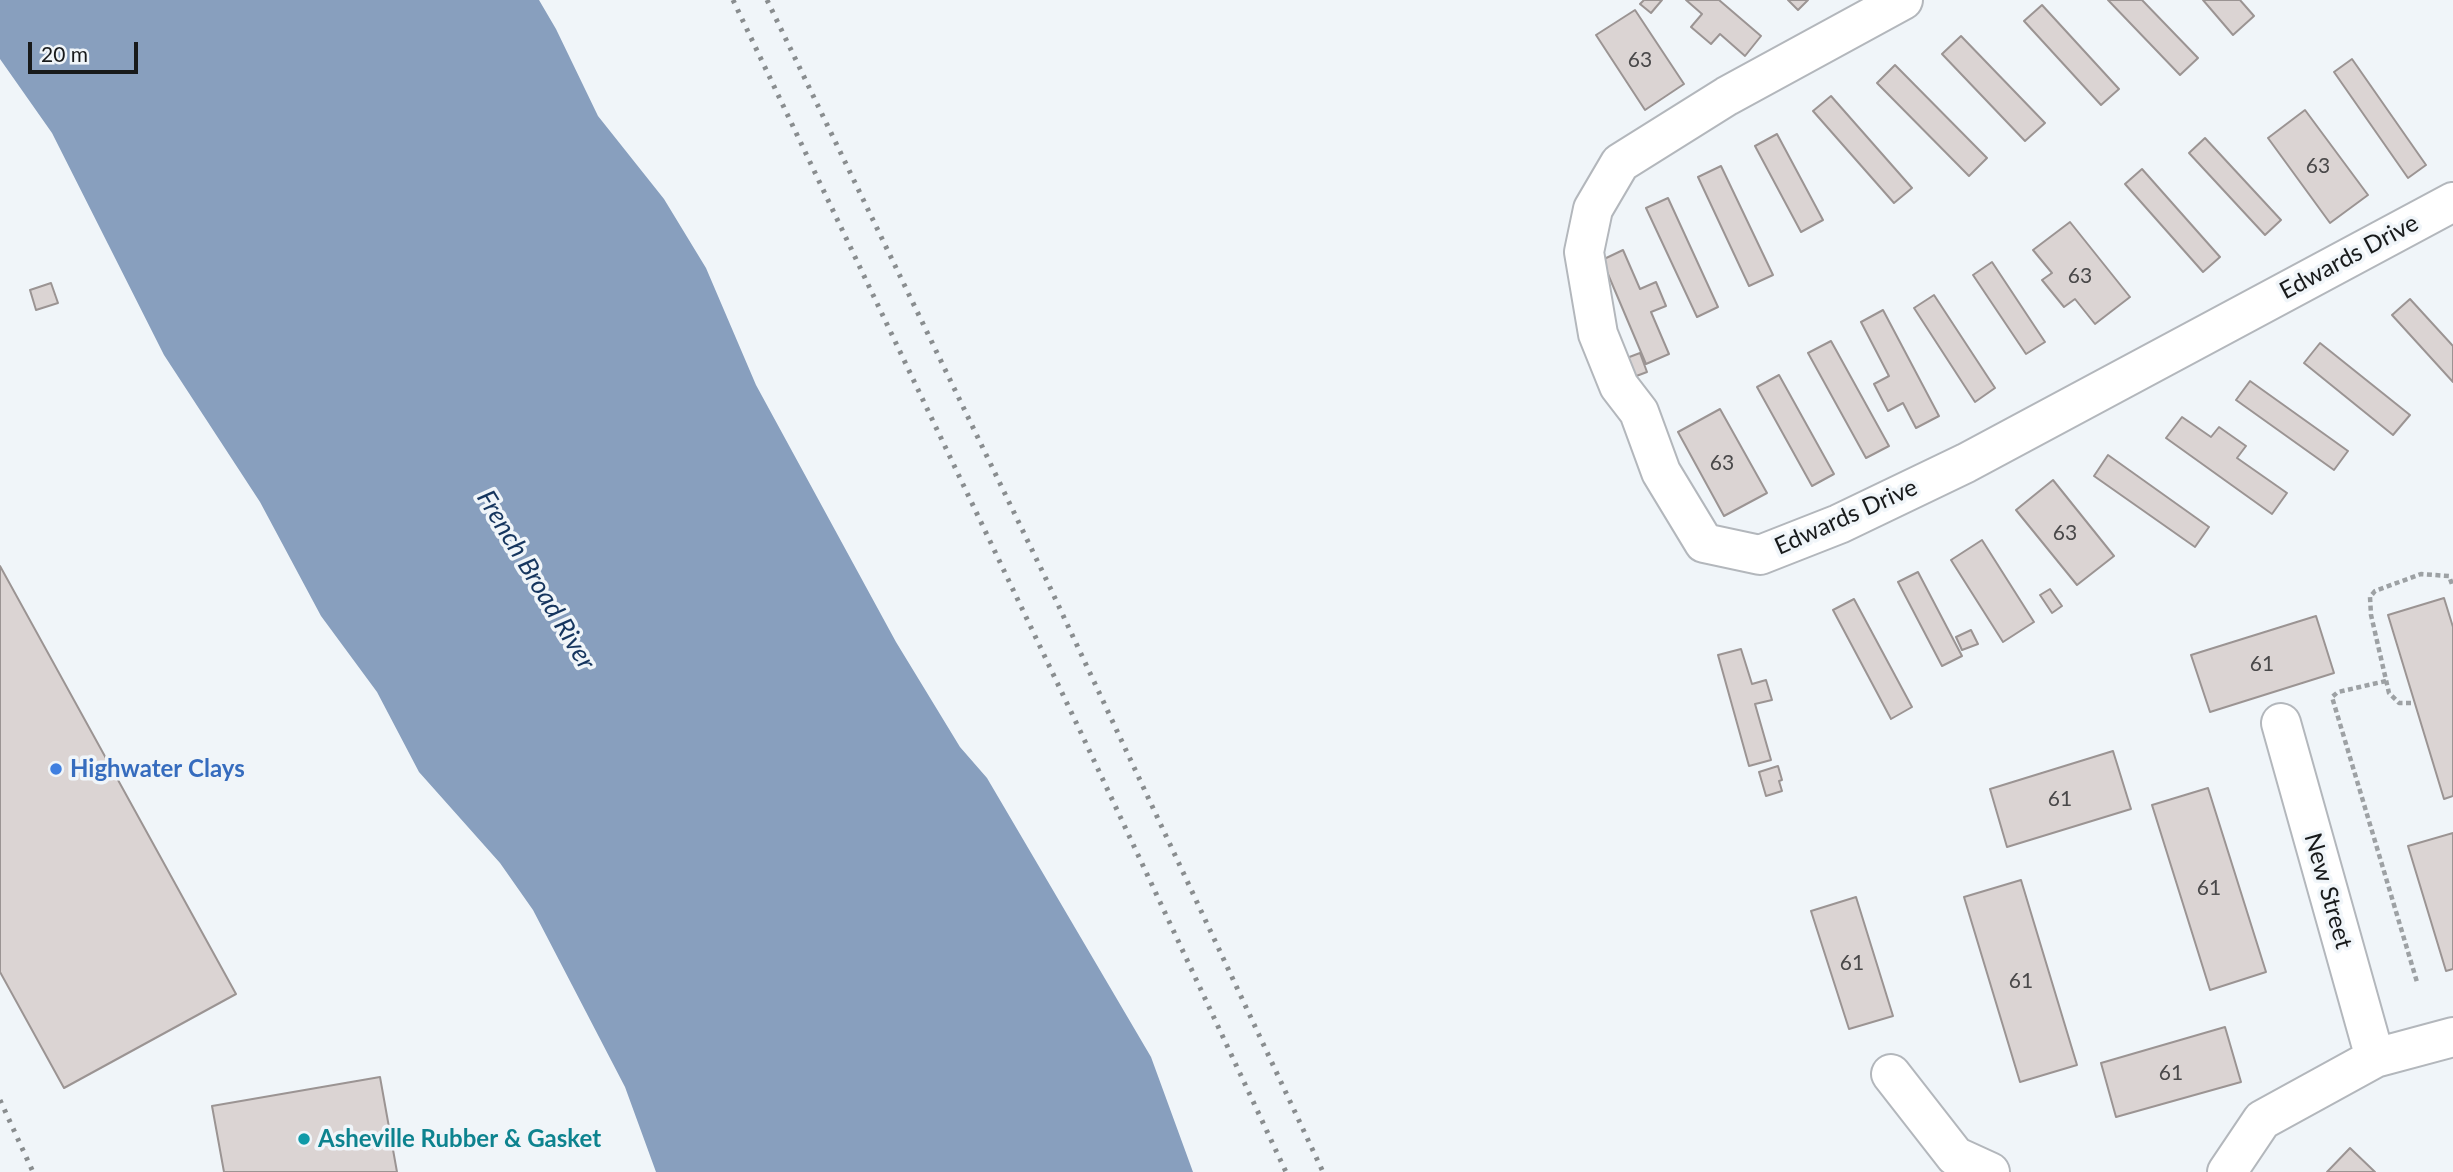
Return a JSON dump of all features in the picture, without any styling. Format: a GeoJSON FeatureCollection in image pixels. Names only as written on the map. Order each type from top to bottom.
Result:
{"type":"FeatureCollection","features":[{"type":"Feature","properties":{"kind":"street","name":"Edwards Drive"},"geometry":{"type":"LineString","coordinates":[[1903,0],[1727,96],[1620,163],[1592,209],[1584,252],[1598,334],[1619,386],[1639,412],[1661,472],[1703,543],[1760,555],[1839,524],[1966,463],[2453,202]]}},
{"type":"Feature","properties":{"kind":"street","name":"New Street"},"geometry":{"type":"LineString","coordinates":[[2281,723],[2375,1058]]}},
{"type":"Feature","properties":{"kind":"street"},"geometry":{"type":"LineString","coordinates":[[2227,1172],[2262,1120],[2375,1058],[2453,1037]]}},
{"type":"Feature","properties":{"kind":"street"},"geometry":{"type":"LineString","coordinates":[[1891,1074],[1955,1156],[1990,1172]]}},
{"type":"Feature","properties":{"kind":"path"},"geometry":{"type":"LineString","coordinates":[[2410,703],[2399,703],[2389,693],[2371,615],[2370,597],[2375,591],[2421,575],[2449,576],[2453,587]]}},
{"type":"Feature","properties":{"kind":"path"},"geometry":{"type":"LineString","coordinates":[[2386,681],[2338,692],[2332,697],[2417,982]]}},
{"type":"Feature","properties":{"kind":"water","name":"French Broad River"},"geometry":{"type":"Polygon","coordinates":[[[0,0],[539,0],[598,116],[664,199],[706,268],[756,385],[896,642],[960,747],[987,778],[1151,1057],[1193,1172],[656,1172],[625,1087],[533,910],[500,863],[419,772],[377,692],[321,616],[260,502],[164,355],[52,133],[0,59],[0,0]]]}},
{"type":"Feature","properties":{"kind":"building"},"geometry":{"type":"Polygon","coordinates":[[[1644,0],[1662,0],[1651,13],[1640,4],[1644,0]]]}},
{"type":"Feature","properties":{"kind":"building"},"geometry":{"type":"Polygon","coordinates":[[[1686,0],[1719,0],[1761,36],[1745,56],[1720,34],[1711,44],[1691,27],[1702,14],[1686,0]]]}},
{"type":"Feature","properties":{"kind":"building"},"geometry":{"type":"Polygon","coordinates":[[[1788,0],[1808,0],[1798,10],[1788,0]]]}},
{"type":"Feature","properties":{"kind":"building"},"geometry":{"type":"Polygon","coordinates":[[[2108,0],[2142,0],[2198,58],[2180,75],[2108,0]]]}},
{"type":"Feature","properties":{"kind":"building"},"geometry":{"type":"Polygon","coordinates":[[[2203,0],[2240,0],[2254,16],[2233,35],[2203,0]]]}},
{"type":"Feature","properties":{"kind":"building"},"geometry":{"type":"Polygon","coordinates":[[[2042,5],[2119,89],[2101,105],[2024,21],[2042,5]]]}},
{"type":"Feature","properties":{"kind":"building"},"geometry":{"type":"Polygon","coordinates":[[[1635,10],[1684,84],[1645,110],[1596,35],[1635,10]]]}},
{"type":"Feature","properties":{"kind":"building"},"geometry":{"type":"Polygon","coordinates":[[[1961,36],[2045,123],[2025,141],[1942,54],[1961,36]]]}},
{"type":"Feature","properties":{"kind":"building"},"geometry":{"type":"Polygon","coordinates":[[[2352,59],[2426,165],[2408,178],[2334,72],[2352,59]]]}},
{"type":"Feature","properties":{"kind":"building"},"geometry":{"type":"Polygon","coordinates":[[[1895,65],[1987,158],[1969,176],[1877,83],[1895,65]]]}},
{"type":"Feature","properties":{"kind":"building"},"geometry":{"type":"Polygon","coordinates":[[[1831,96],[1912,188],[1894,203],[1813,111],[1831,96]]]}},
{"type":"Feature","properties":{"kind":"building"},"geometry":{"type":"Polygon","coordinates":[[[2305,110],[2368,195],[2330,223],[2268,138],[2305,110]]]}},
{"type":"Feature","properties":{"kind":"building"},"geometry":{"type":"Polygon","coordinates":[[[1777,134],[1823,220],[1801,232],[1755,146],[1777,134]]]}},
{"type":"Feature","properties":{"kind":"building"},"geometry":{"type":"Polygon","coordinates":[[[2205,138],[2281,220],[2265,235],[2189,153],[2205,138]]]}},
{"type":"Feature","properties":{"kind":"building"},"geometry":{"type":"Polygon","coordinates":[[[1721,166],[1773,275],[1749,286],[1698,177],[1721,166]]]}},
{"type":"Feature","properties":{"kind":"building"},"geometry":{"type":"Polygon","coordinates":[[[2142,169],[2220,257],[2203,272],[2125,184],[2142,169]]]}},
{"type":"Feature","properties":{"kind":"building"},"geometry":{"type":"Polygon","coordinates":[[[1668,198],[1718,307],[1697,317],[1646,208],[1668,198]]]}},
{"type":"Feature","properties":{"kind":"building"},"geometry":{"type":"Polygon","coordinates":[[[2070,222],[2130,297],[2095,324],[2075,299],[2064,307],[2042,280],[2052,273],[2033,250],[2070,222]]]}},
{"type":"Feature","properties":{"kind":"building"},"geometry":{"type":"Polygon","coordinates":[[[1623,250],[1640,289],[1656,282],[1666,306],[1651,312],[1669,354],[1646,364],[1602,260],[1623,250]]]}},
{"type":"Feature","properties":{"kind":"building"},"geometry":{"type":"Polygon","coordinates":[[[1992,262],[2045,342],[2026,354],[1973,275],[1992,262]]]}},
{"type":"Feature","properties":{"kind":"building"},"geometry":{"type":"Polygon","coordinates":[[[51,283],[58,303],[36,310],[30,290],[51,283]]]}},
{"type":"Feature","properties":{"kind":"building"},"geometry":{"type":"Polygon","coordinates":[[[1934,295],[1995,388],[1975,402],[1914,308],[1934,295]]]}},
{"type":"Feature","properties":{"kind":"building"},"geometry":{"type":"Polygon","coordinates":[[[2410,299],[2453,346],[2453,382],[2392,315],[2410,299]]]}},
{"type":"Feature","properties":{"kind":"building"},"geometry":{"type":"Polygon","coordinates":[[[1883,310],[1939,416],[1916,428],[1903,403],[1888,411],[1874,384],[1889,376],[1861,322],[1883,310]]]}},
{"type":"Feature","properties":{"kind":"building"},"geometry":{"type":"Polygon","coordinates":[[[1831,341],[1889,446],[1866,458],[1808,353],[1831,341]]]}},
{"type":"Feature","properties":{"kind":"building"},"geometry":{"type":"Polygon","coordinates":[[[2320,343],[2410,415],[2393,435],[2304,363],[2320,343]]]}},
{"type":"Feature","properties":{"kind":"building"},"geometry":{"type":"Polygon","coordinates":[[[1640,353],[1647,372],[1631,378],[1624,359],[1640,353]]]}},
{"type":"Feature","properties":{"kind":"building"},"geometry":{"type":"Polygon","coordinates":[[[1779,375],[1834,474],[1812,486],[1757,387],[1779,375]]]}},
{"type":"Feature","properties":{"kind":"building"},"geometry":{"type":"Polygon","coordinates":[[[2250,381],[2348,451],[2334,470],[2236,400],[2250,381]]]}},
{"type":"Feature","properties":{"kind":"building"},"geometry":{"type":"Polygon","coordinates":[[[1720,409],[1767,493],[1724,516],[1678,432],[1720,409]]]}},
{"type":"Feature","properties":{"kind":"building"},"geometry":{"type":"Polygon","coordinates":[[[2182,417],[2211,437],[2219,427],[2246,446],[2237,458],[2287,493],[2272,514],[2166,438],[2182,417]]]}},
{"type":"Feature","properties":{"kind":"building"},"geometry":{"type":"Polygon","coordinates":[[[2108,455],[2209,527],[2195,547],[2094,476],[2108,455]]]}},
{"type":"Feature","properties":{"kind":"building"},"geometry":{"type":"Polygon","coordinates":[[[2053,480],[2114,556],[2077,585],[2016,510],[2053,480]]]}},
{"type":"Feature","properties":{"kind":"building"},"geometry":{"type":"Polygon","coordinates":[[[1982,540],[2034,622],[2003,642],[1951,560],[1982,540]]]}},
{"type":"Feature","properties":{"kind":"building","name":"Highwater Clays"},"geometry":{"type":"Polygon","coordinates":[[[0,566],[236,994],[64,1088],[0,972],[0,566]]]}},
{"type":"Feature","properties":{"kind":"building"},"geometry":{"type":"Polygon","coordinates":[[[1918,572],[1962,656],[1942,666],[1898,582],[1918,572]]]}},
{"type":"Feature","properties":{"kind":"building"},"geometry":{"type":"Polygon","coordinates":[[[2050,589],[2062,606],[2052,613],[2040,595],[2050,589]]]}},
{"type":"Feature","properties":{"kind":"building"},"geometry":{"type":"Polygon","coordinates":[[[2444,598],[2453,627],[2453,796],[2444,799],[2388,615],[2444,598]]]}},
{"type":"Feature","properties":{"kind":"building"},"geometry":{"type":"Polygon","coordinates":[[[1854,599],[1912,707],[1891,719],[1833,610],[1854,599]]]}},
{"type":"Feature","properties":{"kind":"building"},"geometry":{"type":"Polygon","coordinates":[[[2316,616],[2334,673],[2210,712],[2191,655],[2316,616]]]}},
{"type":"Feature","properties":{"kind":"building"},"geometry":{"type":"Polygon","coordinates":[[[1971,630],[1978,644],[1962,650],[1956,637],[1971,630]]]}},
{"type":"Feature","properties":{"kind":"building"},"geometry":{"type":"Polygon","coordinates":[[[1741,649],[1752,684],[1766,680],[1772,700],[1755,704],[1771,760],[1749,766],[1718,655],[1741,649]]]}},
{"type":"Feature","properties":{"kind":"building"},"geometry":{"type":"Polygon","coordinates":[[[2113,751],[2131,809],[2007,847],[1990,789],[2113,751]]]}},
{"type":"Feature","properties":{"kind":"building"},"geometry":{"type":"Polygon","coordinates":[[[1778,766],[1782,791],[1766,796],[1759,772],[1778,766]]]}},
{"type":"Feature","properties":{"kind":"building"},"geometry":{"type":"Polygon","coordinates":[[[2208,788],[2266,972],[2210,990],[2152,805],[2208,788]]]}},
{"type":"Feature","properties":{"kind":"building"},"geometry":{"type":"Polygon","coordinates":[[[2453,833],[2453,969],[2446,971],[2408,846],[2453,833]]]}},
{"type":"Feature","properties":{"kind":"building"},"geometry":{"type":"Polygon","coordinates":[[[2021,880],[2077,1065],[2020,1082],[1964,897],[2021,880]]]}},
{"type":"Feature","properties":{"kind":"building"},"geometry":{"type":"Polygon","coordinates":[[[1856,897],[1893,1016],[1849,1029],[1811,911],[1856,897]]]}},
{"type":"Feature","properties":{"kind":"building"},"geometry":{"type":"Polygon","coordinates":[[[2225,1027],[2241,1082],[2116,1117],[2101,1063],[2225,1027]]]}},
{"type":"Feature","properties":{"kind":"building","name":"Asheville Rubber & Gasket"},"geometry":{"type":"Polygon","coordinates":[[[380,1077],[397,1172],[224,1172],[212,1106],[380,1077]]]}},
{"type":"Feature","properties":{"kind":"building"},"geometry":{"type":"Polygon","coordinates":[[[2350,1148],[2375,1172],[2327,1172],[2350,1148]]]}},
{"type":"Feature","properties":{"kind":"railway"},"geometry":{"type":"LineString","coordinates":[[733,0],[1286,1172]]}},
{"type":"Feature","properties":{"kind":"railway"},"geometry":{"type":"LineString","coordinates":[[767,0],[1047,581],[1323,1172]]}},
{"type":"Feature","properties":{"kind":"railway"},"geometry":{"type":"LineString","coordinates":[[0,1100],[33,1172]]}},
{"type":"Feature","properties":{"kind":"place","name":"Highwater Clays"},"geometry":{"type":"Point","coordinates":[56,769]}},
{"type":"Feature","properties":{"kind":"place","name":"Asheville Rubber & Gasket"},"geometry":{"type":"Point","coordinates":[304,1139]}}]}
